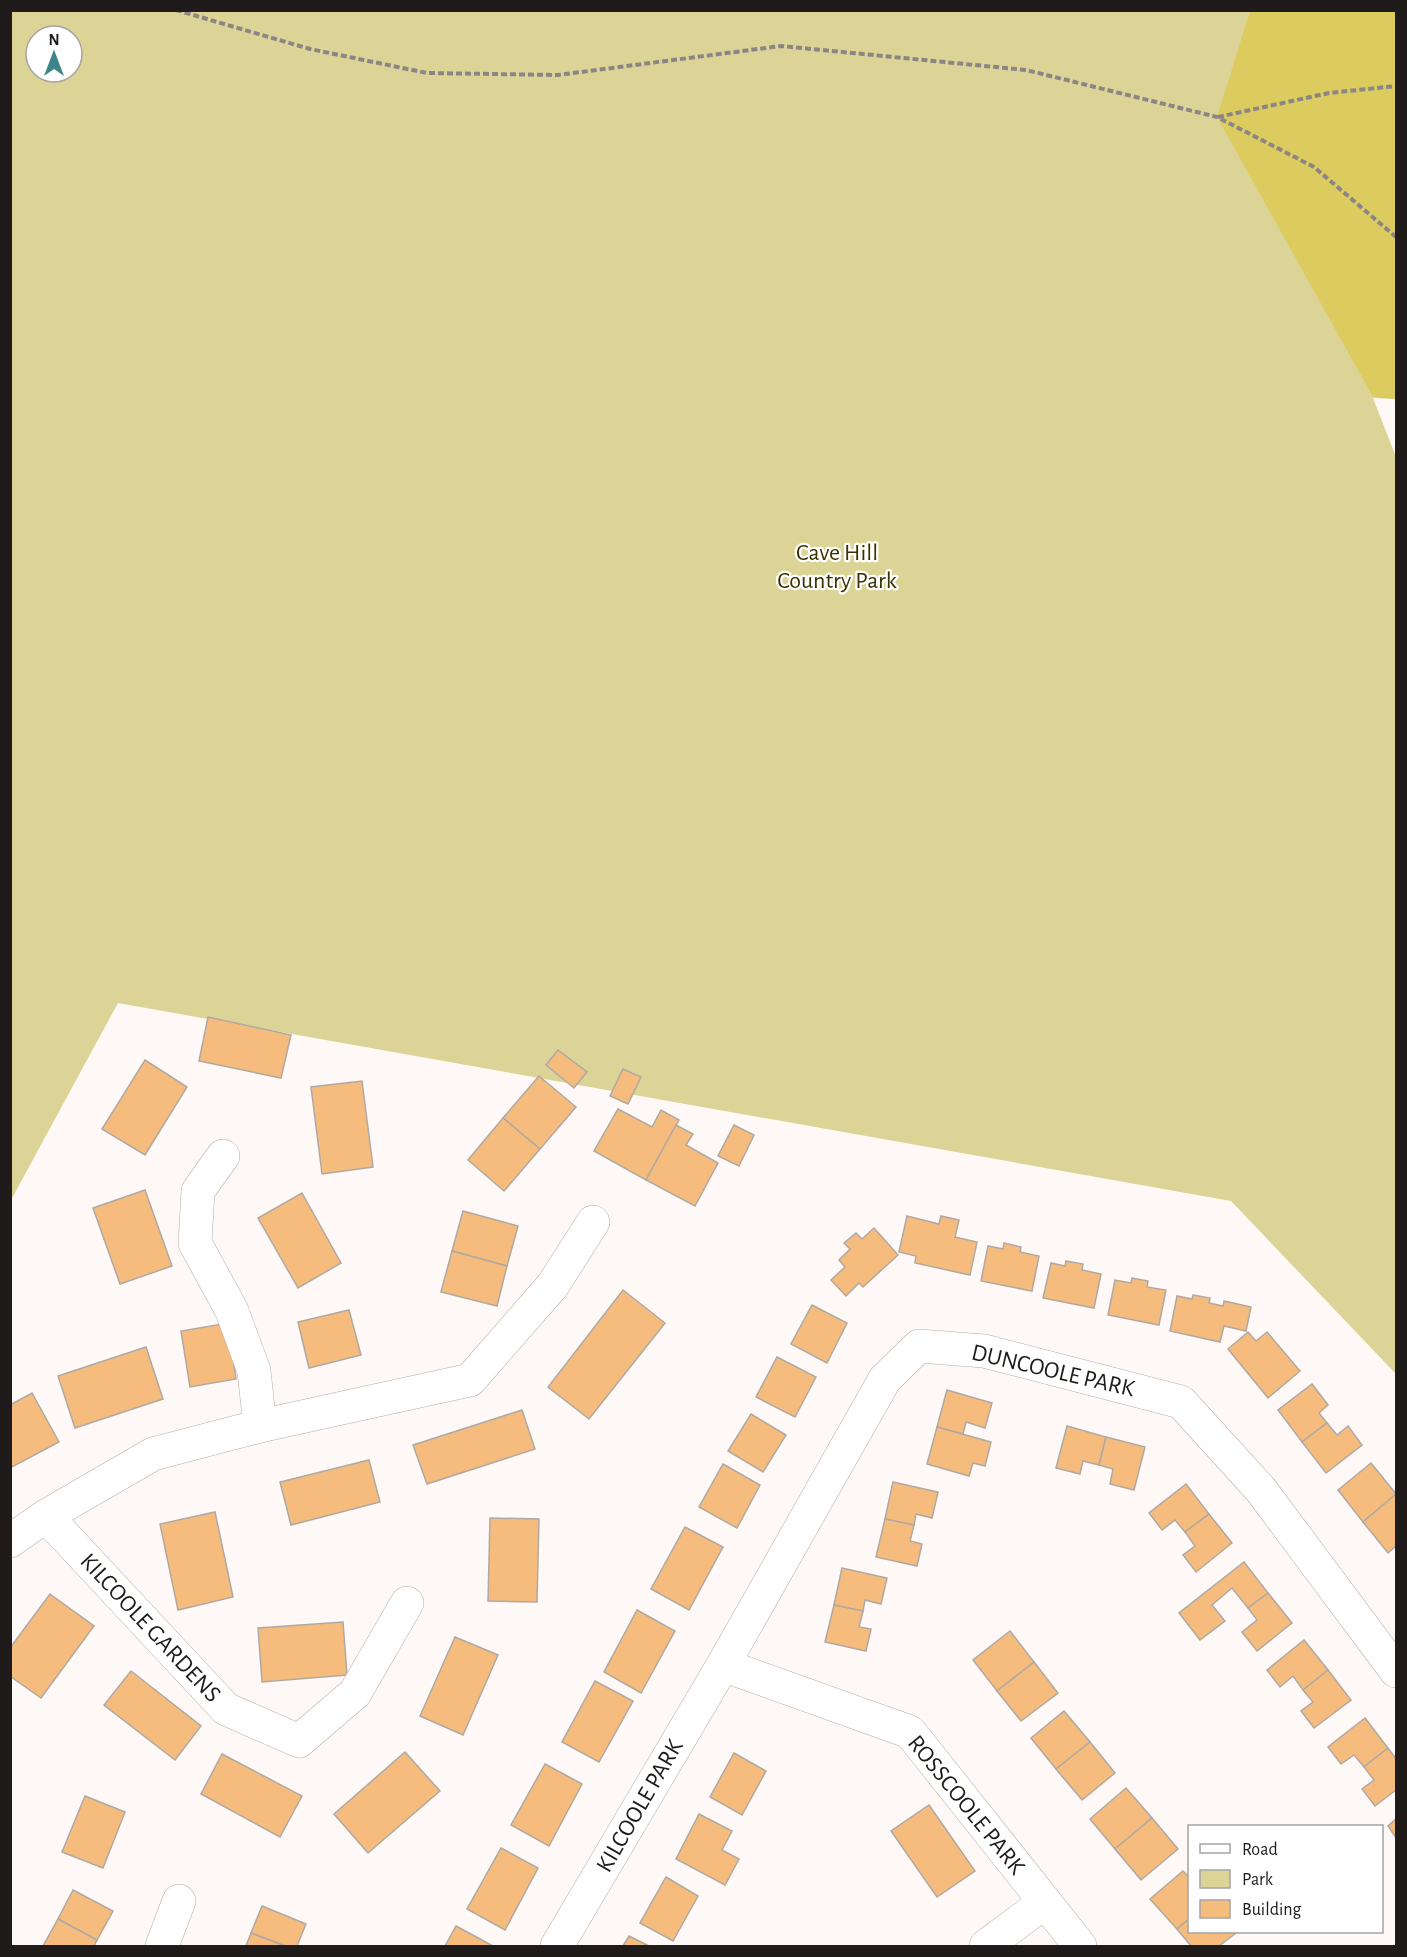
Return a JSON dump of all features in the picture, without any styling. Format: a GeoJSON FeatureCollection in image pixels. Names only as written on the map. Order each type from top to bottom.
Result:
{"type":"FeatureCollection","features":[{"type":"Feature","properties":{"kind":"street"},"geometry":{"type":"LineString","coordinates":[[223,1156],[198,1191],[195,1243],[232,1311],[254,1371],[261,1426]]}},
{"type":"Feature","properties":{"kind":"street"},"geometry":{"type":"LineString","coordinates":[[10,1541],[46,1516],[153,1454],[261,1426],[470,1380],[553,1285],[593,1222]]}},
{"type":"Feature","properties":{"kind":"street","name":"DUNCOOLE PARK"},"geometry":{"type":"LineString","coordinates":[[723,1665],[885,1380],[919,1346],[984,1351],[1181,1402],[1261,1490],[1396,1671]]}},
{"type":"Feature","properties":{"kind":"street","name":"KILCOOLE GARDENS"},"geometry":{"type":"LineString","coordinates":[[46,1516],[226,1709],[299,1741],[355,1693],[407,1604]]}},
{"type":"Feature","properties":{"kind":"street","name":"ROSSCOOLE PARK"},"geometry":{"type":"LineString","coordinates":[[723,1665],[910,1732],[1080,1947]]}},
{"type":"Feature","properties":{"kind":"street","name":"KILCOOLE PARK"},"geometry":{"type":"LineString","coordinates":[[557,1947],[723,1665]]}},
{"type":"Feature","properties":{"kind":"street"},"geometry":{"type":"LineString","coordinates":[[162,1947],[179,1901]]}},
{"type":"Feature","properties":{"kind":"street"},"geometry":{"type":"LineString","coordinates":[[986,1947],[1045,1902]]}},
{"type":"Feature","properties":{"kind":"path"},"geometry":{"type":"LineString","coordinates":[[176,10],[310,49],[427,74],[558,75],[781,46],[1026,70],[1217,117],[1314,167],[1396,237]]}},
{"type":"Feature","properties":{"kind":"path"},"geometry":{"type":"LineString","coordinates":[[1217,117],[1329,93],[1396,86]]}},
{"type":"Feature","properties":{"kind":"green space","name":"Cave Hill Country Park"},"geometry":{"type":"Polygon","coordinates":[[[11,11],[1396,11],[1396,399],[1373,398],[1396,457],[1396,1374],[1231,1201],[118,1003],[11,1200],[11,11]]]}},
{"type":"Feature","properties":{"kind":"shaded area"},"geometry":{"type":"Polygon","coordinates":[[[1250,11],[1396,11],[1396,399],[1373,397],[1217,117],[1250,11]]]}},
{"type":"Feature","properties":{"kind":"building"},"geometry":{"type":"Polygon","coordinates":[[[208,1017],[291,1035],[281,1078],[199,1061],[208,1017]]]}},
{"type":"Feature","properties":{"kind":"building"},"geometry":{"type":"Polygon","coordinates":[[[558,1050],[587,1072],[574,1088],[546,1065],[558,1050]]]}},
{"type":"Feature","properties":{"kind":"building"},"geometry":{"type":"Polygon","coordinates":[[[145,1060],[187,1087],[145,1155],[102,1129],[145,1060]]]}},
{"type":"Feature","properties":{"kind":"building"},"geometry":{"type":"Polygon","coordinates":[[[623,1069],[641,1077],[628,1104],[610,1096],[623,1069]]]}},
{"type":"Feature","properties":{"kind":"building"},"geometry":{"type":"Polygon","coordinates":[[[539,1076],[576,1107],[540,1149],[503,1118],[539,1076]]]}},
{"type":"Feature","properties":{"kind":"building"},"geometry":{"type":"Polygon","coordinates":[[[362,1081],[373,1167],[322,1174],[311,1087],[362,1081]]]}},
{"type":"Feature","properties":{"kind":"building"},"geometry":{"type":"Polygon","coordinates":[[[618,1109],[652,1127],[661,1110],[679,1120],[646,1180],[594,1151],[618,1109]]]}},
{"type":"Feature","properties":{"kind":"building"},"geometry":{"type":"Polygon","coordinates":[[[503,1118],[540,1149],[504,1191],[468,1160],[503,1118]]]}},
{"type":"Feature","properties":{"kind":"building"},"geometry":{"type":"Polygon","coordinates":[[[676,1125],[693,1134],[686,1145],[718,1163],[695,1206],[646,1180],[676,1125]]]}},
{"type":"Feature","properties":{"kind":"building"},"geometry":{"type":"Polygon","coordinates":[[[734,1125],[754,1135],[739,1166],[718,1156],[734,1125]]]}},
{"type":"Feature","properties":{"kind":"building"},"geometry":{"type":"Polygon","coordinates":[[[145,1190],[172,1266],[120,1284],[93,1208],[145,1190]]]}},
{"type":"Feature","properties":{"kind":"building"},"geometry":{"type":"Polygon","coordinates":[[[302,1193],[341,1263],[298,1288],[258,1218],[302,1193]]]}},
{"type":"Feature","properties":{"kind":"building"},"geometry":{"type":"Polygon","coordinates":[[[463,1211],[518,1226],[507,1266],[452,1251],[463,1211]]]}},
{"type":"Feature","properties":{"kind":"building"},"geometry":{"type":"Polygon","coordinates":[[[907,1216],[939,1224],[941,1216],[959,1220],[955,1237],[977,1242],[970,1275],[915,1263],[916,1256],[899,1252],[907,1216]]]}},
{"type":"Feature","properties":{"kind":"building"},"geometry":{"type":"Polygon","coordinates":[[[874,1228],[898,1255],[863,1287],[859,1283],[846,1296],[831,1280],[845,1267],[839,1260],[850,1249],[844,1243],[856,1233],[862,1239],[874,1228]]]}},
{"type":"Feature","properties":{"kind":"building"},"geometry":{"type":"Polygon","coordinates":[[[1004,1243],[1021,1247],[1020,1252],[1039,1256],[1032,1291],[981,1281],[988,1246],[1003,1249],[1004,1243]]]}},
{"type":"Feature","properties":{"kind":"building"},"geometry":{"type":"Polygon","coordinates":[[[452,1251],[507,1266],[497,1306],[441,1292],[452,1251]]]}},
{"type":"Feature","properties":{"kind":"building"},"geometry":{"type":"Polygon","coordinates":[[[1066,1261],[1083,1264],[1082,1270],[1101,1274],[1094,1308],[1043,1298],[1051,1263],[1065,1266],[1066,1261]]]}},
{"type":"Feature","properties":{"kind":"building"},"geometry":{"type":"Polygon","coordinates":[[[1132,1278],[1148,1281],[1147,1287],[1166,1290],[1159,1325],[1108,1315],[1115,1280],[1131,1283],[1132,1278]]]}},
{"type":"Feature","properties":{"kind":"building"},"geometry":{"type":"Polygon","coordinates":[[[623,1290],[665,1323],[589,1419],[548,1387],[623,1290]]]}},
{"type":"Feature","properties":{"kind":"building"},"geometry":{"type":"Polygon","coordinates":[[[1193,1295],[1210,1298],[1209,1303],[1223,1306],[1224,1301],[1251,1307],[1246,1331],[1224,1326],[1220,1342],[1170,1331],[1177,1296],[1192,1299],[1193,1295]]]}},
{"type":"Feature","properties":{"kind":"building"},"geometry":{"type":"Polygon","coordinates":[[[812,1305],[847,1323],[827,1363],[791,1344],[812,1305]]]}},
{"type":"Feature","properties":{"kind":"building"},"geometry":{"type":"Polygon","coordinates":[[[349,1310],[361,1355],[309,1368],[298,1322],[349,1310]]]}},
{"type":"Feature","properties":{"kind":"building"},"geometry":{"type":"Polygon","coordinates":[[[228,1323],[236,1379],[190,1387],[181,1331],[228,1323]]]}},
{"type":"Feature","properties":{"kind":"building"},"geometry":{"type":"Polygon","coordinates":[[[1248,1332],[1256,1341],[1267,1332],[1300,1371],[1268,1398],[1228,1349],[1248,1332]]]}},
{"type":"Feature","properties":{"kind":"building"},"geometry":{"type":"Polygon","coordinates":[[[146,1347],[163,1399],[75,1428],[58,1376],[146,1347]]]}},
{"type":"Feature","properties":{"kind":"building"},"geometry":{"type":"Polygon","coordinates":[[[777,1357],[816,1377],[795,1417],[756,1397],[777,1357]]]}},
{"type":"Feature","properties":{"kind":"building"},"geometry":{"type":"Polygon","coordinates":[[[1312,1384],[1328,1405],[1319,1413],[1327,1423],[1302,1442],[1278,1410],[1312,1384]]]}},
{"type":"Feature","properties":{"kind":"building"},"geometry":{"type":"Polygon","coordinates":[[[947,1390],[992,1403],[985,1428],[966,1422],[963,1434],[937,1427],[947,1390]]]}},
{"type":"Feature","properties":{"kind":"building"},"geometry":{"type":"Polygon","coordinates":[[[32,1393],[59,1442],[10,1468],[10,1405],[32,1393]]]}},
{"type":"Feature","properties":{"kind":"building"},"geometry":{"type":"Polygon","coordinates":[[[522,1410],[535,1449],[427,1484],[413,1445],[522,1410]]]}},
{"type":"Feature","properties":{"kind":"building"},"geometry":{"type":"Polygon","coordinates":[[[751,1414],[786,1435],[763,1472],[728,1451],[751,1414]]]}},
{"type":"Feature","properties":{"kind":"building"},"geometry":{"type":"Polygon","coordinates":[[[1327,1423],[1337,1435],[1348,1426],[1362,1445],[1326,1473],[1302,1442],[1327,1423]]]}},
{"type":"Feature","properties":{"kind":"building"},"geometry":{"type":"Polygon","coordinates":[[[1067,1426],[1106,1437],[1099,1465],[1083,1461],[1080,1474],[1056,1468],[1067,1426]]]}},
{"type":"Feature","properties":{"kind":"building"},"geometry":{"type":"Polygon","coordinates":[[[937,1427],[991,1442],[985,1466],[973,1463],[969,1476],[927,1464],[937,1427]]]}},
{"type":"Feature","properties":{"kind":"building"},"geometry":{"type":"Polygon","coordinates":[[[1106,1437],[1145,1447],[1134,1490],[1110,1484],[1113,1469],[1099,1465],[1106,1437]]]}},
{"type":"Feature","properties":{"kind":"building"},"geometry":{"type":"Polygon","coordinates":[[[369,1460],[380,1502],[291,1525],[280,1482],[369,1460]]]}},
{"type":"Feature","properties":{"kind":"building"},"geometry":{"type":"Polygon","coordinates":[[[1371,1463],[1396,1494],[1363,1522],[1338,1490],[1371,1463]]]}},
{"type":"Feature","properties":{"kind":"building"},"geometry":{"type":"Polygon","coordinates":[[[723,1464],[760,1485],[737,1528],[699,1507],[723,1464]]]}},
{"type":"Feature","properties":{"kind":"building"},"geometry":{"type":"Polygon","coordinates":[[[893,1482],[938,1492],[932,1518],[916,1514],[914,1525],[885,1519],[893,1482]]]}},
{"type":"Feature","properties":{"kind":"building"},"geometry":{"type":"Polygon","coordinates":[[[1186,1484],[1209,1514],[1185,1532],[1175,1520],[1162,1530],[1149,1513],[1186,1484]]]}},
{"type":"Feature","properties":{"kind":"building"},"geometry":{"type":"Polygon","coordinates":[[[1396,1494],[1396,1546],[1388,1553],[1363,1522],[1396,1494]]]}},
{"type":"Feature","properties":{"kind":"building"},"geometry":{"type":"Polygon","coordinates":[[[215,1512],[233,1597],[178,1610],[160,1524],[215,1512]]]}},
{"type":"Feature","properties":{"kind":"building"},"geometry":{"type":"Polygon","coordinates":[[[1209,1514],[1232,1543],[1196,1572],[1183,1555],[1195,1546],[1185,1532],[1209,1514]]]}},
{"type":"Feature","properties":{"kind":"building"},"geometry":{"type":"Polygon","coordinates":[[[490,1518],[539,1519],[537,1602],[488,1601],[490,1518]]]}},
{"type":"Feature","properties":{"kind":"building"},"geometry":{"type":"Polygon","coordinates":[[[885,1519],[914,1525],[910,1541],[922,1544],[917,1566],[876,1557],[885,1519]]]}},
{"type":"Feature","properties":{"kind":"building"},"geometry":{"type":"Polygon","coordinates":[[[685,1527],[723,1547],[689,1610],[651,1589],[685,1527]]]}},
{"type":"Feature","properties":{"kind":"building"},"geometry":{"type":"Polygon","coordinates":[[[1244,1562],[1268,1593],[1248,1608],[1232,1588],[1212,1605],[1225,1621],[1200,1640],[1179,1613],[1244,1562]]]}},
{"type":"Feature","properties":{"kind":"building"},"geometry":{"type":"Polygon","coordinates":[[[842,1568],[887,1578],[881,1604],[865,1600],[863,1611],[834,1605],[842,1568]]]}},
{"type":"Feature","properties":{"kind":"building"},"geometry":{"type":"Polygon","coordinates":[[[1268,1593],[1292,1623],[1257,1651],[1242,1632],[1257,1620],[1248,1608],[1268,1593]]]}},
{"type":"Feature","properties":{"kind":"building"},"geometry":{"type":"Polygon","coordinates":[[[50,1594],[94,1626],[41,1698],[10,1676],[10,1648],[50,1594]]]}},
{"type":"Feature","properties":{"kind":"building"},"geometry":{"type":"Polygon","coordinates":[[[834,1605],[863,1611],[859,1627],[871,1629],[866,1651],[825,1642],[834,1605]]]}},
{"type":"Feature","properties":{"kind":"building"},"geometry":{"type":"Polygon","coordinates":[[[637,1610],[675,1631],[641,1693],[604,1672],[637,1610]]]}},
{"type":"Feature","properties":{"kind":"building"},"geometry":{"type":"Polygon","coordinates":[[[343,1622],[347,1675],[262,1682],[258,1628],[343,1622]]]}},
{"type":"Feature","properties":{"kind":"building"},"geometry":{"type":"Polygon","coordinates":[[[1010,1631],[1034,1662],[997,1691],[973,1660],[1010,1631]]]}},
{"type":"Feature","properties":{"kind":"building"},"geometry":{"type":"Polygon","coordinates":[[[455,1637],[498,1655],[463,1735],[420,1716],[455,1637]]]}},
{"type":"Feature","properties":{"kind":"building"},"geometry":{"type":"Polygon","coordinates":[[[1304,1640],[1328,1670],[1303,1690],[1293,1676],[1280,1687],[1267,1670],[1304,1640]]]}},
{"type":"Feature","properties":{"kind":"building"},"geometry":{"type":"Polygon","coordinates":[[[1034,1662],[1058,1693],[1021,1721],[997,1691],[1034,1662]]]}},
{"type":"Feature","properties":{"kind":"building"},"geometry":{"type":"Polygon","coordinates":[[[1328,1670],[1351,1700],[1314,1728],[1301,1711],[1313,1702],[1303,1690],[1328,1670]]]}},
{"type":"Feature","properties":{"kind":"building"},"geometry":{"type":"Polygon","coordinates":[[[131,1671],[201,1726],[175,1760],[104,1705],[131,1671]]]}},
{"type":"Feature","properties":{"kind":"building"},"geometry":{"type":"Polygon","coordinates":[[[595,1681],[633,1701],[599,1762],[562,1742],[595,1681]]]}},
{"type":"Feature","properties":{"kind":"building"},"geometry":{"type":"Polygon","coordinates":[[[1064,1711],[1090,1742],[1056,1769],[1031,1738],[1064,1711]]]}},
{"type":"Feature","properties":{"kind":"building"},"geometry":{"type":"Polygon","coordinates":[[[1365,1718],[1388,1748],[1364,1767],[1354,1755],[1341,1764],[1328,1747],[1365,1718]]]}},
{"type":"Feature","properties":{"kind":"building"},"geometry":{"type":"Polygon","coordinates":[[[1090,1742],[1115,1773],[1082,1800],[1056,1769],[1090,1742]]]}},
{"type":"Feature","properties":{"kind":"building"},"geometry":{"type":"Polygon","coordinates":[[[1388,1748],[1396,1759],[1396,1790],[1375,1806],[1362,1789],[1374,1780],[1364,1767],[1388,1748]]]}},
{"type":"Feature","properties":{"kind":"building"},"geometry":{"type":"Polygon","coordinates":[[[405,1752],[440,1791],[368,1853],[334,1814],[405,1752]]]}},
{"type":"Feature","properties":{"kind":"building"},"geometry":{"type":"Polygon","coordinates":[[[734,1753],[766,1771],[742,1815],[710,1797],[734,1753]]]}},
{"type":"Feature","properties":{"kind":"building"},"geometry":{"type":"Polygon","coordinates":[[[222,1754],[302,1796],[280,1837],[201,1794],[222,1754]]]}},
{"type":"Feature","properties":{"kind":"building"},"geometry":{"type":"Polygon","coordinates":[[[545,1764],[582,1784],[549,1846],[511,1825],[545,1764]]]}},
{"type":"Feature","properties":{"kind":"building"},"geometry":{"type":"Polygon","coordinates":[[[1126,1788],[1152,1818],[1115,1849],[1090,1819],[1126,1788]]]}},
{"type":"Feature","properties":{"kind":"building"},"geometry":{"type":"Polygon","coordinates":[[[85,1796],[125,1812],[103,1868],[62,1852],[85,1796]]]}},
{"type":"Feature","properties":{"kind":"building"},"geometry":{"type":"Polygon","coordinates":[[[929,1805],[975,1871],[937,1897],[891,1831],[929,1805]]]}},
{"type":"Feature","properties":{"kind":"building"},"geometry":{"type":"Polygon","coordinates":[[[699,1814],[732,1831],[722,1850],[739,1859],[725,1885],[676,1859],[699,1814]]]}},
{"type":"Feature","properties":{"kind":"building"},"geometry":{"type":"Polygon","coordinates":[[[1152,1818],[1178,1849],[1141,1880],[1115,1849],[1152,1818]]]}},
{"type":"Feature","properties":{"kind":"building"},"geometry":{"type":"Polygon","coordinates":[[[1396,1819],[1396,1838],[1388,1826],[1396,1819]]]}},
{"type":"Feature","properties":{"kind":"building"},"geometry":{"type":"Polygon","coordinates":[[[501,1848],[538,1868],[505,1930],[467,1909],[501,1848]]]}},
{"type":"Feature","properties":{"kind":"building"},"geometry":{"type":"Polygon","coordinates":[[[1183,1871],[1188,1876],[1188,1920],[1177,1929],[1150,1899],[1183,1871]]]}},
{"type":"Feature","properties":{"kind":"building"},"geometry":{"type":"Polygon","coordinates":[[[666,1877],[698,1896],[673,1941],[640,1923],[666,1877]]]}},
{"type":"Feature","properties":{"kind":"building"},"geometry":{"type":"Polygon","coordinates":[[[73,1890],[113,1911],[97,1940],[58,1919],[73,1890]]]}},
{"type":"Feature","properties":{"kind":"building"},"geometry":{"type":"Polygon","coordinates":[[[262,1906],[306,1924],[297,1946],[285,1946],[251,1933],[262,1906]]]}},
{"type":"Feature","properties":{"kind":"building"},"geometry":{"type":"Polygon","coordinates":[[[58,1919],[97,1940],[94,1946],[43,1946],[58,1919]]]}},
{"type":"Feature","properties":{"kind":"building"},"geometry":{"type":"Polygon","coordinates":[[[1188,1920],[1188,1933],[1236,1933],[1219,1946],[1191,1946],[1177,1929],[1188,1920]]]}},
{"type":"Feature","properties":{"kind":"building"},"geometry":{"type":"Polygon","coordinates":[[[456,1926],[493,1946],[445,1946],[456,1926]]]}},
{"type":"Feature","properties":{"kind":"building"},"geometry":{"type":"Polygon","coordinates":[[[251,1933],[285,1946],[246,1946],[251,1933]]]}},
{"type":"Feature","properties":{"kind":"building"},"geometry":{"type":"Polygon","coordinates":[[[629,1936],[649,1946],[623,1946],[629,1936]]]}}]}
